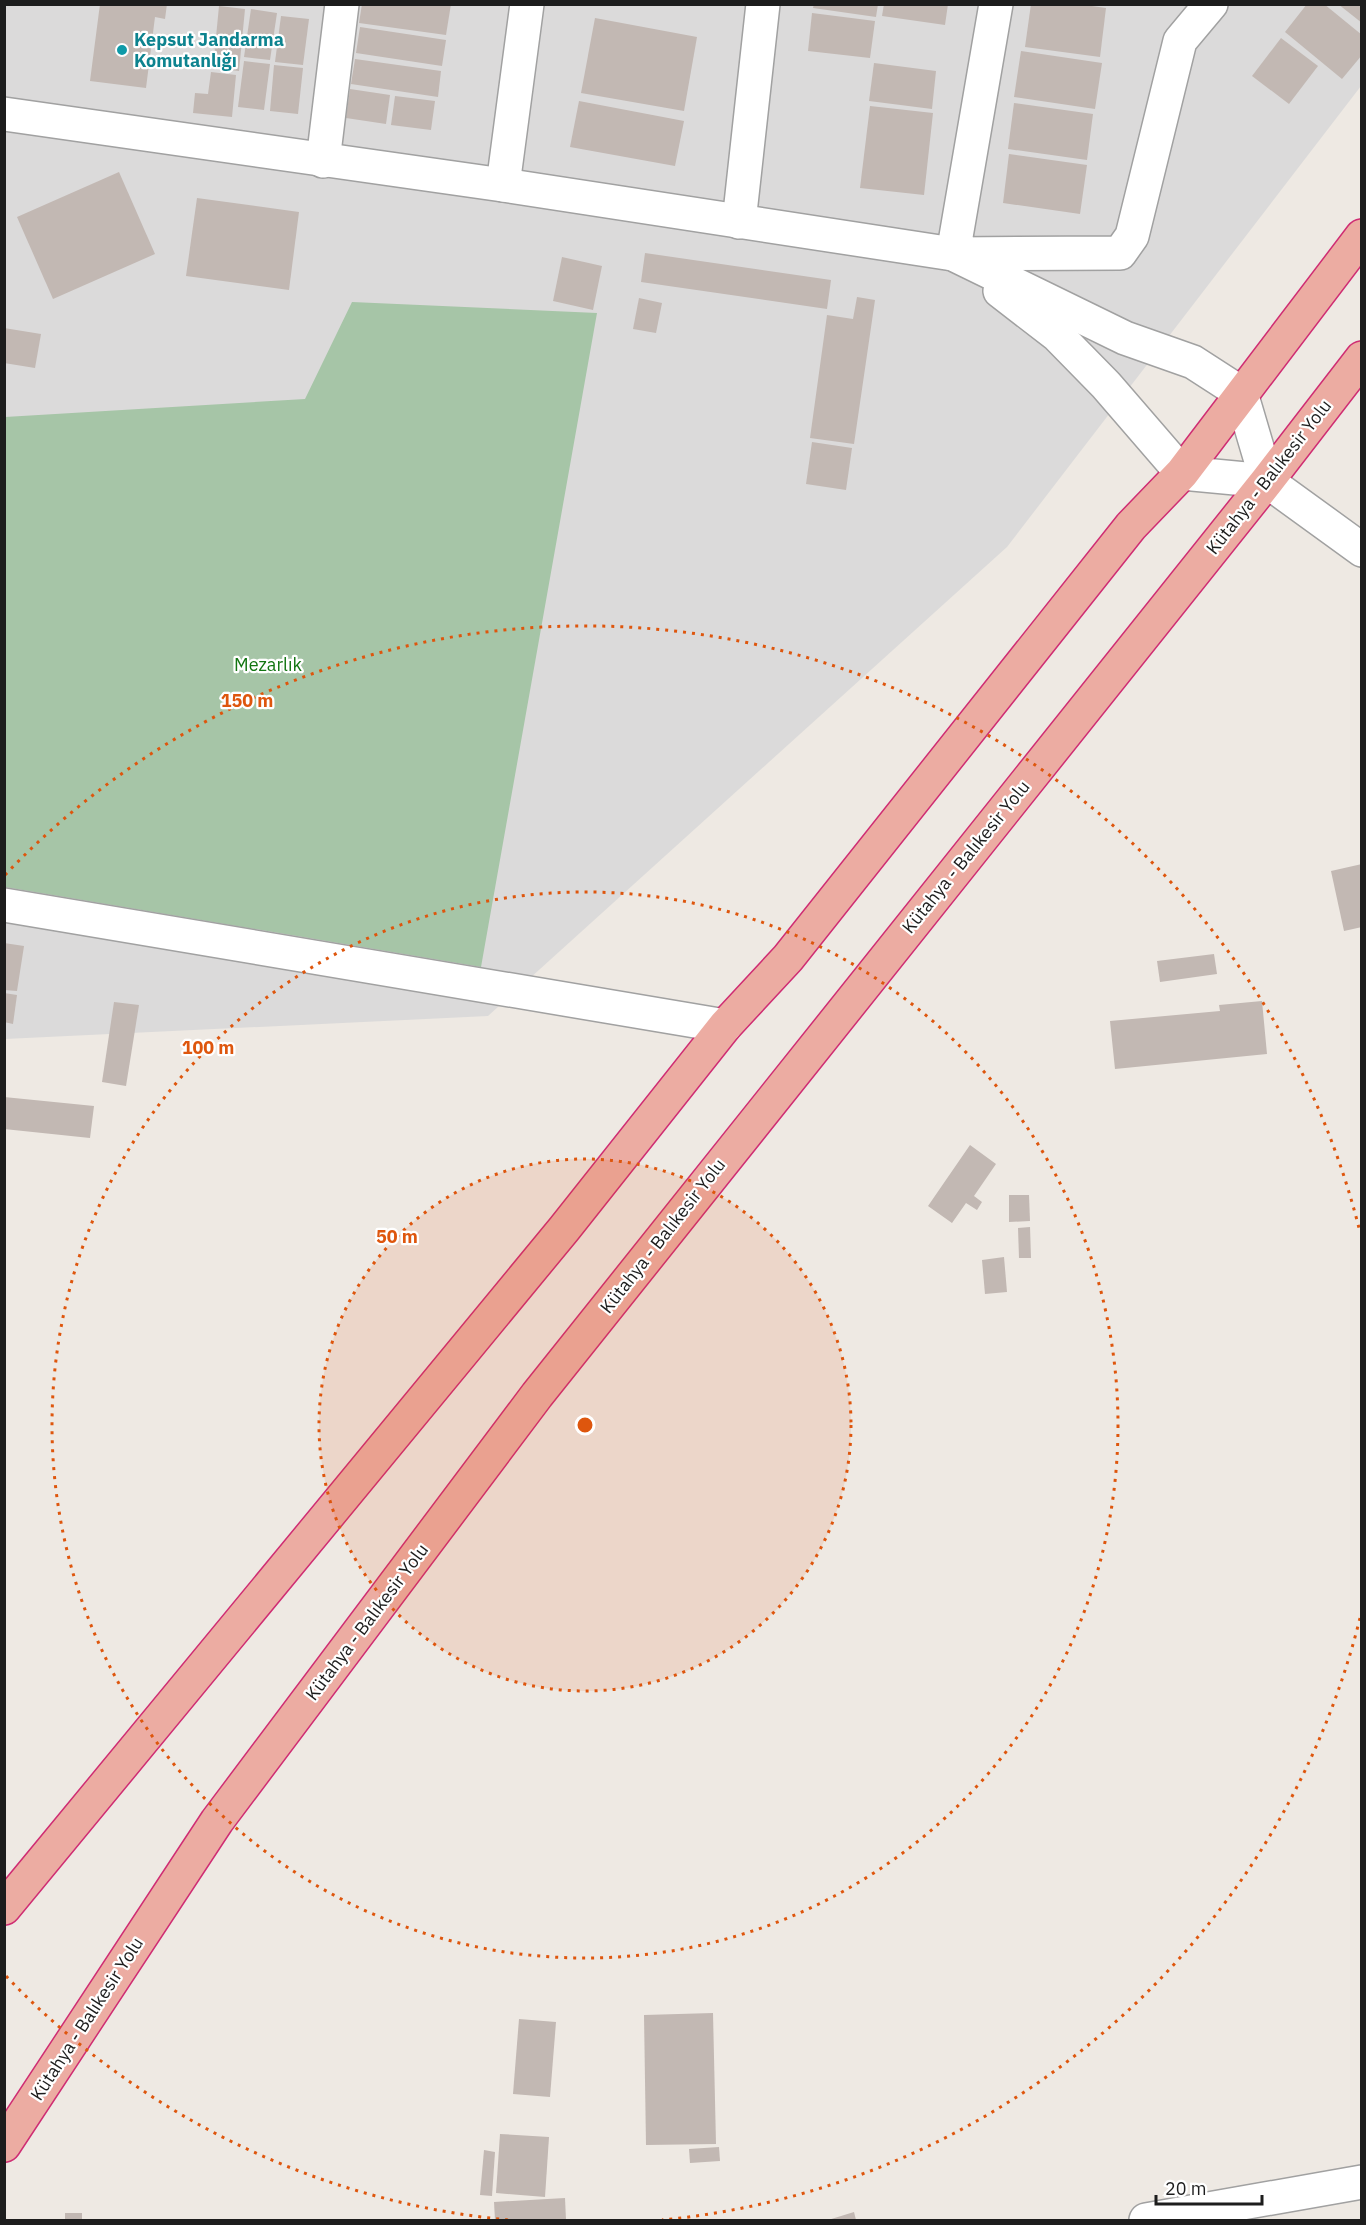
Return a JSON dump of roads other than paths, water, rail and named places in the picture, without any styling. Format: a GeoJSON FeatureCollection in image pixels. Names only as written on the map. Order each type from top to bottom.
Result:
{"type":"FeatureCollection","features":[{"type":"Feature","properties":{"kind":"highway"},"geometry":{"type":"LineString","coordinates":[[4,1908],[564,1229],[725,1026],[788,958],[1131,526],[1182,473],[1362,236]]}},
{"type":"Feature","properties":{"kind":"highway","name":"Kütahya - Balıkesir Yolu"},"geometry":{"type":"LineString","coordinates":[[4,2145],[217,1821],[537,1395],[1268,481],[1362,358]]}},
{"type":"Feature","properties":{"kind":"street"},"geometry":{"type":"LineString","coordinates":[[322,161],[342,4]]}},
{"type":"Feature","properties":{"kind":"street"},"geometry":{"type":"LineString","coordinates":[[503,185],[527,4]]}},
{"type":"Feature","properties":{"kind":"street"},"geometry":{"type":"LineString","coordinates":[[739,222],[763,4]]}},
{"type":"Feature","properties":{"kind":"street"},"geometry":{"type":"LineString","coordinates":[[953,254],[996,4]]}},
{"type":"Feature","properties":{"kind":"street"},"geometry":{"type":"LineString","coordinates":[[4,114],[503,185],[953,254],[1120,253],[1132,236],[1180,41],[1211,4]]}},
{"type":"Feature","properties":{"kind":"street"},"geometry":{"type":"LineString","coordinates":[[953,254],[1125,338],[1193,362],[1241,393],[1268,481]]}},
{"type":"Feature","properties":{"kind":"street"},"geometry":{"type":"LineString","coordinates":[[953,254],[1057,335],[1106,385],[1182,473],[1268,481],[1362,550]]}},
{"type":"Feature","properties":{"kind":"street"},"geometry":{"type":"LineString","coordinates":[[4,905],[725,1026]]}},
{"type":"Feature","properties":{"kind":"street"},"geometry":{"type":"LineString","coordinates":[[1146,2220],[1362,2181]]}},
{"type":"Feature","properties":{"kind":"place","name":"Kepsut Jandarma Komutanlığı"},"geometry":{"type":"Point","coordinates":[122,50]}},
{"type":"Feature","properties":{"kind":"park label","name":"Mezarlık"},"geometry":{"type":"Point","coordinates":[268,665]}}]}
